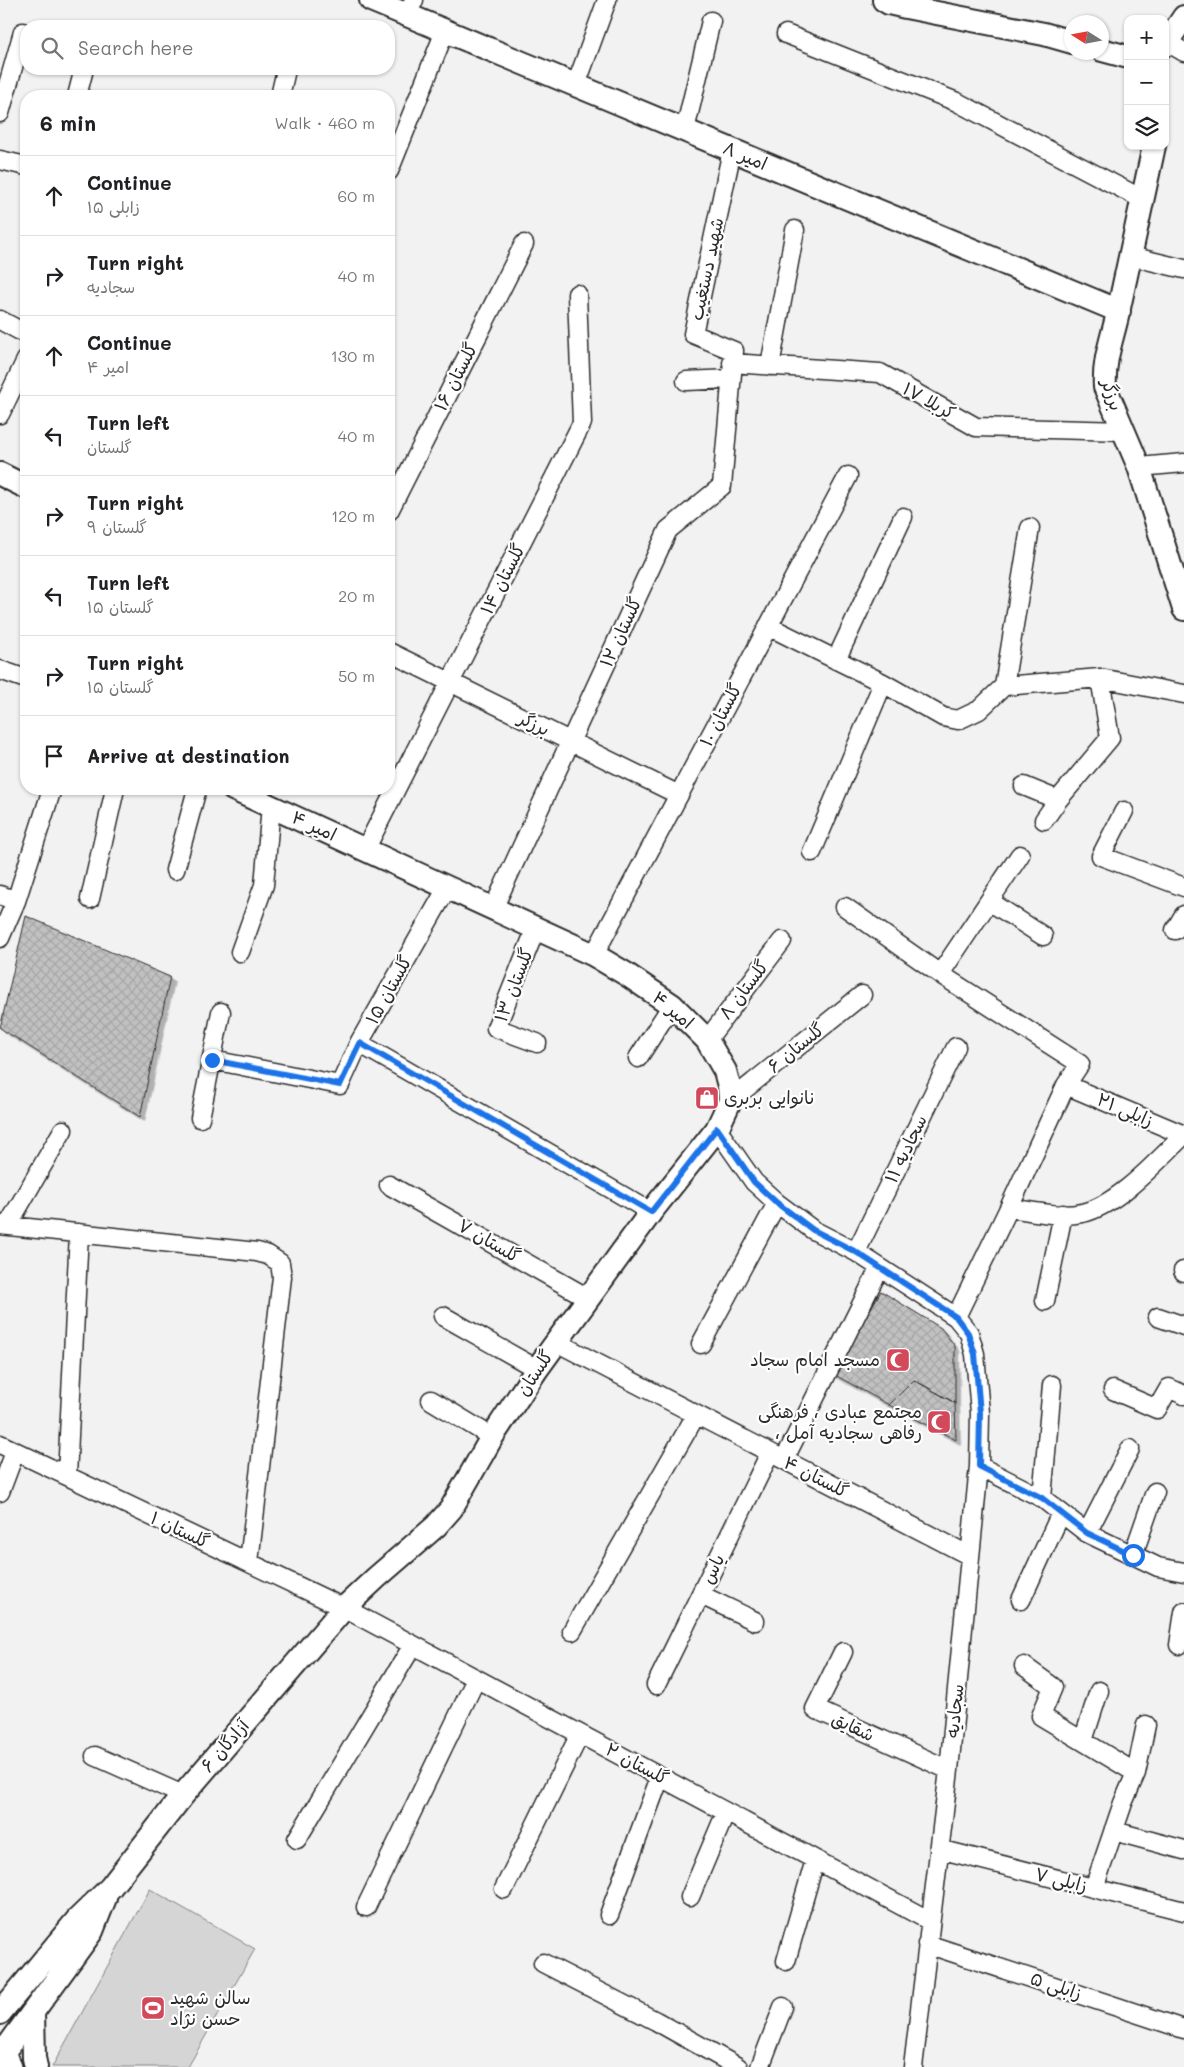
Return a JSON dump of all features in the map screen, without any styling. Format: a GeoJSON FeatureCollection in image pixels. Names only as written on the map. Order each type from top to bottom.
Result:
{"type":"FeatureCollection","features":[{"type":"Feature","properties":{"kind":"street","name":"امیر ۸"},"geometry":{"type":"LineString","coordinates":[[371,0],[411,7],[445,31],[1119,311]]}},
{"type":"Feature","properties":{"kind":"street"},"geometry":{"type":"LineString","coordinates":[[576,85],[607,0]]}},
{"type":"Feature","properties":{"kind":"street"},"geometry":{"type":"LineString","coordinates":[[884,0],[889,4],[907,4],[1064,40]]}},
{"type":"Feature","properties":{"kind":"street"},"geometry":{"type":"LineString","coordinates":[[1172,46],[1184,17]]}},
{"type":"Feature","properties":{"kind":"street"},"geometry":{"type":"LineString","coordinates":[[685,130],[710,21]]}},
{"type":"Feature","properties":{"kind":"street"},"geometry":{"type":"LineString","coordinates":[[395,156],[445,31]]}},
{"type":"Feature","properties":{"kind":"street"},"geometry":{"type":"LineString","coordinates":[[786,34],[957,102],[1142,199]]}},
{"type":"Feature","properties":{"kind":"street"},"geometry":{"type":"LineString","coordinates":[[0,113],[20,43]]}},
{"type":"Feature","properties":{"kind":"street"},"geometry":{"type":"LineString","coordinates":[[1109,52],[1124,56]]}},
{"type":"Feature","properties":{"kind":"street"},"geometry":{"type":"LineString","coordinates":[[79,90],[82,75]]}},
{"type":"Feature","properties":{"kind":"street"},"geometry":{"type":"LineString","coordinates":[[281,90],[285,75]]}},
{"type":"Feature","properties":{"kind":"street","name":"شهید دستغیب"},"geometry":{"type":"LineString","coordinates":[[732,150],[693,334],[734,351],[732,371]]}},
{"type":"Feature","properties":{"kind":"street","name":"برزگر"},"geometry":{"type":"LineString","coordinates":[[1153,150],[1119,311],[1104,367],[1104,378],[1105,387],[1126,432],[1139,467],[1184,609]]}},
{"type":"Feature","properties":{"kind":"street"},"geometry":{"type":"LineString","coordinates":[[0,160],[20,165]]}},
{"type":"Feature","properties":{"kind":"street"},"geometry":{"type":"LineString","coordinates":[[770,366],[795,230]]}},
{"type":"Feature","properties":{"kind":"street","name":"گلستان ۱۶"},"geometry":{"type":"LineString","coordinates":[[395,499],[524,244]]}},
{"type":"Feature","properties":{"kind":"street"},"geometry":{"type":"LineString","coordinates":[[1130,256],[1184,268]]}},
{"type":"Feature","properties":{"kind":"street","name":"گلستان ۱۴"},"geometry":{"type":"LineString","coordinates":[[395,792],[582,423],[577,294]]}},
{"type":"Feature","properties":{"kind":"street"},"geometry":{"type":"LineString","coordinates":[[0,320],[20,331]]}},
{"type":"Feature","properties":{"kind":"street","name":"کربلا ۱۷"},"geometry":{"type":"LineString","coordinates":[[686,381],[732,371],[770,366],[880,373],[976,427],[1126,432]]}},
{"type":"Feature","properties":{"kind":"street","name":"گلستان ۱۲"},"geometry":{"type":"LineString","coordinates":[[493,909],[668,530],[722,486],[732,371]]}},
{"type":"Feature","properties":{"kind":"street"},"geometry":{"type":"LineString","coordinates":[[0,414],[20,372]]}},
{"type":"Feature","properties":{"kind":"street"},"geometry":{"type":"LineString","coordinates":[[1139,467],[1184,463]]}},
{"type":"Feature","properties":{"kind":"street"},"geometry":{"type":"LineString","coordinates":[[0,474],[20,484]]}},
{"type":"Feature","properties":{"kind":"street","name":"گلستان ۱۰"},"geometry":{"type":"LineString","coordinates":[[594,955],[848,476]]}},
{"type":"Feature","properties":{"kind":"street"},"geometry":{"type":"LineString","coordinates":[[836,660],[903,517]]}},
{"type":"Feature","properties":{"kind":"street"},"geometry":{"type":"LineString","coordinates":[[768,626],[883,683],[943,717],[958,720],[979,710],[1004,686],[1030,528]]}},
{"type":"Feature","properties":{"kind":"street","name":"برزگر"},"geometry":{"type":"LineString","coordinates":[[395,655],[679,794]]}},
{"type":"Feature","properties":{"kind":"street"},"geometry":{"type":"LineString","coordinates":[[0,670],[20,677]]}},
{"type":"Feature","properties":{"kind":"street"},"geometry":{"type":"LineString","coordinates":[[1004,686],[1100,678],[1184,694]]}},
{"type":"Feature","properties":{"kind":"street"},"geometry":{"type":"LineString","coordinates":[[1044,820],[1058,800],[1110,738],[1100,678]]}},
{"type":"Feature","properties":{"kind":"street"},"geometry":{"type":"LineString","coordinates":[[812,852],[883,683]]}},
{"type":"Feature","properties":{"kind":"street"},"geometry":{"type":"LineString","coordinates":[[1024,786],[1058,800]]}},
{"type":"Feature","properties":{"kind":"street"},"geometry":{"type":"LineString","coordinates":[[0,938],[8,898],[50,795]]}},
{"type":"Feature","properties":{"kind":"street"},"geometry":{"type":"LineString","coordinates":[[90,899],[114,795]]}},
{"type":"Feature","properties":{"kind":"street"},"geometry":{"type":"LineString","coordinates":[[175,870],[194,795]]}},
{"type":"Feature","properties":{"kind":"street","name":"امیر ۴"},"geometry":{"type":"LineString","coordinates":[[250,795],[594,955],[626,974],[672,1005],[707,1040],[725,1071],[730,1101]]}},
{"type":"Feature","properties":{"kind":"street","name":"گلستان ۱۴"},"geometry":{"type":"LineString","coordinates":[[365,850],[393,795]]}},
{"type":"Feature","properties":{"kind":"street"},"geometry":{"type":"LineString","coordinates":[[240,952],[264,885],[272,806]]}},
{"type":"Feature","properties":{"kind":"street"},"geometry":{"type":"LineString","coordinates":[[1124,812],[1102,856],[1184,887]]}},
{"type":"Feature","properties":{"kind":"street"},"geometry":{"type":"LineString","coordinates":[[940,974],[1020,855]]}},
{"type":"Feature","properties":{"kind":"street","name":"گلستان ۱۵"},"geometry":{"type":"LineString","coordinates":[[212,1060],[340,1085],[360,1043],[447,888]]}},
{"type":"Feature","properties":{"kind":"street"},"geometry":{"type":"LineString","coordinates":[[989,901],[1044,936]]}},
{"type":"Feature","properties":{"kind":"street"},"geometry":{"type":"LineString","coordinates":[[730,1101],[717,1128],[754,1182],[777,1203],[813,1230],[856,1252],[956,1317],[1066,1086],[1080,1064],[940,974],[845,907]]}},
{"type":"Feature","properties":{"kind":"street"},"geometry":{"type":"LineString","coordinates":[[1176,930],[1184,915]]}},
{"type":"Feature","properties":{"kind":"street","name":"گلستان ۱۳"},"geometry":{"type":"LineString","coordinates":[[536,928],[496,1028],[537,1043]]}},
{"type":"Feature","properties":{"kind":"street","name":"گلستان ۸"},"geometry":{"type":"LineString","coordinates":[[707,1040],[782,940]]}},
{"type":"Feature","properties":{"kind":"street","name":"گلستان ۶"},"geometry":{"type":"LineString","coordinates":[[730,1101],[862,995]]}},
{"type":"Feature","properties":{"kind":"street"},"geometry":{"type":"LineString","coordinates":[[638,1058],[672,1005]]}},
{"type":"Feature","properties":{"kind":"street"},"geometry":{"type":"LineString","coordinates":[[200,1118],[221,1012]]}},
{"type":"Feature","properties":{"kind":"street"},"geometry":{"type":"LineString","coordinates":[[360,1043],[651,1212]]}},
{"type":"Feature","properties":{"kind":"street","name":"سجادیه ۱۱"},"geometry":{"type":"LineString","coordinates":[[856,1252],[956,1047]]}},
{"type":"Feature","properties":{"kind":"street","name":"زابلی ۲۱"},"geometry":{"type":"LineString","coordinates":[[1066,1086],[1184,1135]]}},
{"type":"Feature","properties":{"kind":"street","name":"گلستان"},"geometry":{"type":"LineString","coordinates":[[344,1608],[436,1526],[451,1510],[492,1438],[537,1369],[651,1212],[717,1128]]}},
{"type":"Feature","properties":{"kind":"street"},"geometry":{"type":"LineString","coordinates":[[63,1130],[4,1225],[257,1252],[268,1255],[280,1263],[282,1277],[249,1562]]}},
{"type":"Feature","properties":{"kind":"street"},"geometry":{"type":"LineString","coordinates":[[1009,1208],[1063,1214],[1082,1213],[1108,1203],[1150,1169],[1184,1135]]}},
{"type":"Feature","properties":{"kind":"street","name":"گلستان ۷"},"geometry":{"type":"LineString","coordinates":[[389,1185],[588,1298]]}},
{"type":"Feature","properties":{"kind":"street"},"geometry":{"type":"LineString","coordinates":[[701,1344],[777,1203]]}},
{"type":"Feature","properties":{"kind":"street"},"geometry":{"type":"LineString","coordinates":[[1045,1301],[1063,1214]]}},
{"type":"Feature","properties":{"kind":"street"},"geometry":{"type":"LineString","coordinates":[[66,1476],[79,1233]]}},
{"type":"Feature","properties":{"kind":"street","name":"یاس"},"geometry":{"type":"LineString","coordinates":[[656,1685],[700,1595],[879,1268]]}},
{"type":"Feature","properties":{"kind":"street"},"geometry":{"type":"LineString","coordinates":[[443,1316],[537,1369]]}},
{"type":"Feature","properties":{"kind":"street","name":"سجادیه"},"geometry":{"type":"LineString","coordinates":[[918,2066],[927,1944],[949,1770],[979,1466],[980,1413],[975,1354],[968,1333],[956,1317]]}},
{"type":"Feature","properties":{"kind":"street"},"geometry":{"type":"LineString","coordinates":[[1158,1317],[1184,1326]]}},
{"type":"Feature","properties":{"kind":"street","name":"گلستان ۴"},"geometry":{"type":"LineString","coordinates":[[556,1342],[970,1556]]}},
{"type":"Feature","properties":{"kind":"street"},"geometry":{"type":"LineString","coordinates":[[1042,1498],[1052,1385]]}},
{"type":"Feature","properties":{"kind":"street"},"geometry":{"type":"LineString","coordinates":[[1113,1390],[1157,1409],[1169,1388],[1184,1395]]}},
{"type":"Feature","properties":{"kind":"street"},"geometry":{"type":"LineString","coordinates":[[430,1400],[492,1438]]}},
{"type":"Feature","properties":{"kind":"street"},"geometry":{"type":"LineString","coordinates":[[572,1631],[696,1415]]}},
{"type":"Feature","properties":{"kind":"street","name":"گلستان ۱"},"geometry":{"type":"LineString","coordinates":[[0,1492],[8,1448],[344,1608]]}},
{"type":"Feature","properties":{"kind":"street"},"geometry":{"type":"LineString","coordinates":[[1087,1533],[1130,1449]]}},
{"type":"Feature","properties":{"kind":"street"},"geometry":{"type":"LineString","coordinates":[[979,1466],[1042,1498],[1087,1533],[1158,1567],[1184,1572]]}},
{"type":"Feature","properties":{"kind":"street"},"geometry":{"type":"LineString","coordinates":[[1133,1555],[1155,1492]]}},
{"type":"Feature","properties":{"kind":"street"},"geometry":{"type":"LineString","coordinates":[[1020,1600],[1061,1513]]}},
{"type":"Feature","properties":{"kind":"street"},"geometry":{"type":"LineString","coordinates":[[700,1595],[755,1620]]}},
{"type":"Feature","properties":{"kind":"street","name":"گلستان ۲"},"geometry":{"type":"LineString","coordinates":[[344,1608],[930,1921]]}},
{"type":"Feature","properties":{"kind":"street","name":"آزادگان ۶"},"geometry":{"type":"LineString","coordinates":[[4,2006],[77,1920],[110,1888],[183,1795],[344,1608]]}},
{"type":"Feature","properties":{"kind":"street"},"geometry":{"type":"LineString","coordinates":[[1179,1645],[1184,1612]]}},
{"type":"Feature","properties":{"kind":"street"},"geometry":{"type":"LineString","coordinates":[[297,1839],[413,1645]]}},
{"type":"Feature","properties":{"kind":"street","name":"شقایق"},"geometry":{"type":"LineString","coordinates":[[843,1652],[815,1709],[949,1770]]}},
{"type":"Feature","properties":{"kind":"street"},"geometry":{"type":"LineString","coordinates":[[1024,1666],[1054,1687],[1041,1716],[1136,1773]]}},
{"type":"Feature","properties":{"kind":"street"},"geometry":{"type":"LineString","coordinates":[[366,1907],[476,1678]]}},
{"type":"Feature","properties":{"kind":"street"},"geometry":{"type":"LineString","coordinates":[[1083,1741],[1099,1691]]}},
{"type":"Feature","properties":{"kind":"street"},"geometry":{"type":"LineString","coordinates":[[1094,1888],[1136,1773],[1146,1725]]}},
{"type":"Feature","properties":{"kind":"street"},"geometry":{"type":"LineString","coordinates":[[504,1889],[580,1734]]}},
{"type":"Feature","properties":{"kind":"street"},"geometry":{"type":"LineString","coordinates":[[95,1756],[183,1795]]}},
{"type":"Feature","properties":{"kind":"street"},"geometry":{"type":"LineString","coordinates":[[609,1915],[660,1777]]}},
{"type":"Feature","properties":{"kind":"street"},"geometry":{"type":"LineString","coordinates":[[690,1896],[726,1812]]}},
{"type":"Feature","properties":{"kind":"street"},"geometry":{"type":"LineString","coordinates":[[1114,1831],[1184,1850]]}},
{"type":"Feature","properties":{"kind":"street","name":"زابلی ۷"},"geometry":{"type":"LineString","coordinates":[[939,1849],[1184,1911]]}},
{"type":"Feature","properties":{"kind":"street"},"geometry":{"type":"LineString","coordinates":[[786,1961],[815,1860]]}},
{"type":"Feature","properties":{"kind":"street","name":"آزادگان ۶"},"geometry":{"type":"LineString","coordinates":[[4,2057],[33,2012],[92,1930],[110,1888]]}},
{"type":"Feature","properties":{"kind":"street","name":"زابلی ۵"},"geometry":{"type":"LineString","coordinates":[[927,1944],[1184,2029]]}},
{"type":"Feature","properties":{"kind":"street"},"geometry":{"type":"LineString","coordinates":[[543,1963],[656,2021],[738,2067]]}},
{"type":"Feature","properties":{"kind":"street"},"geometry":{"type":"LineString","coordinates":[[760,2067],[783,2006]]}},
{"type":"Feature","properties":{"kind":"street"},"geometry":{"type":"LineString","coordinates":[[33,2012],[34,2058],[36,2067]]}},
{"type":"Feature","properties":{"kind":"shaded area","name":"سالن شهید حسن نژاد"},"geometry":{"type":"Polygon","coordinates":[[[150,1889],[255,1949],[188,2067],[52,2067],[150,1889]]]}},
{"type":"Feature","properties":{"kind":"building"},"geometry":{"type":"Polygon","coordinates":[[[26,916],[170,977],[140,1117],[0,1028],[26,916]]]}},
{"type":"Feature","properties":{"kind":"building","name":"مسجد امام سجاد"},"geometry":{"type":"Polygon","coordinates":[[[881,1291],[941,1328],[955,1346],[955,1403],[914,1380],[889,1405],[833,1374],[881,1291]]]}},
{"type":"Feature","properties":{"kind":"building","name":"مجتمع عبادی ، فرهنگی ، رفاهی سجادیه آمل"},"geometry":{"type":"Polygon","coordinates":[[[914,1380],[955,1403],[956,1440],[889,1405],[914,1380]]]}},
{"type":"Feature","properties":{"kind":"place","name":"نانوایی بربری"},"geometry":{"type":"Point","coordinates":[707,1098]}},
{"type":"Feature","properties":{"kind":"place","name":"مسجد امام سجاد"},"geometry":{"type":"Point","coordinates":[898,1360]}},
{"type":"Feature","properties":{"kind":"place","name":"مجتمع عبادی ، فرهنگی ، رفاهی سجادیه آمل"},"geometry":{"type":"Point","coordinates":[939,1422]}},
{"type":"Feature","properties":{"kind":"place","name":"سالن شهید حسن نژاد"},"geometry":{"type":"Point","coordinates":[153,2008]}},
{"type":"Feature","properties":{"kind":"route"},"geometry":{"type":"LineString","coordinates":[[212,1060],[340,1085],[360,1043],[651,1212],[717,1128],[754,1182],[777,1203],[813,1230],[856,1252],[956,1317],[968,1333],[975,1354],[980,1413],[979,1466],[1042,1498],[1087,1533],[1133,1555]]}}]}
